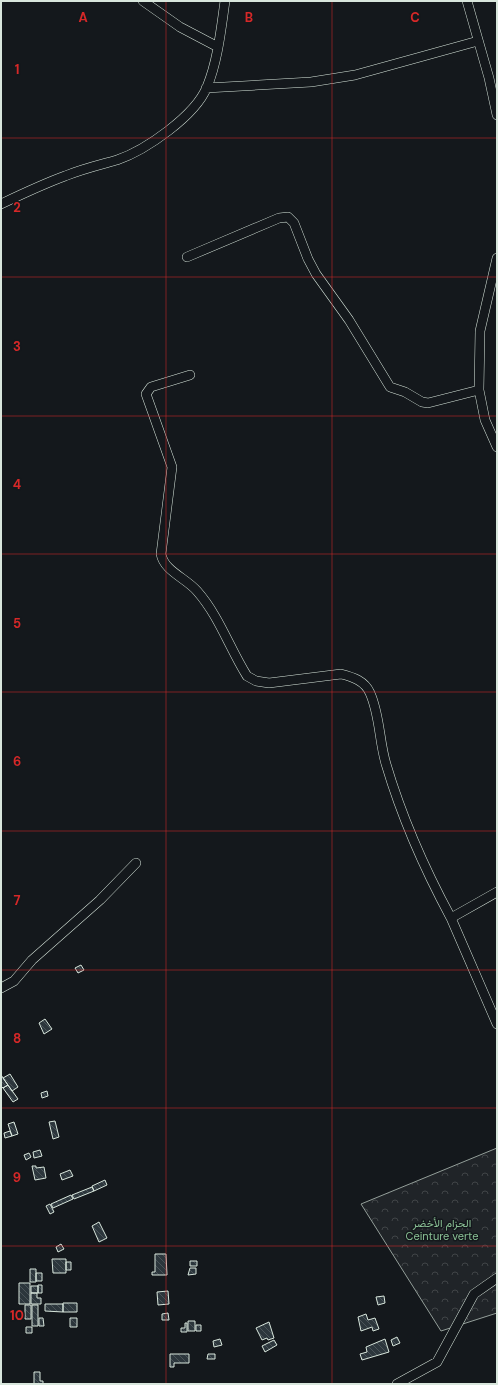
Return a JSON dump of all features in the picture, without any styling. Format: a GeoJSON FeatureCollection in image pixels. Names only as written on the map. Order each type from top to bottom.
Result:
{"type":"FeatureCollection","features":[{"type":"Feature","properties":{"kind":"street"},"geometry":{"type":"LineString","coordinates":[[143,1],[180,26],[218,47]]}},
{"type":"Feature","properties":{"kind":"street"},"geometry":{"type":"LineString","coordinates":[[1,204],[64,176],[93,165],[117,159],[142,148],[164,134],[189,112],[206,88],[218,47],[225,1]]}},
{"type":"Feature","properties":{"kind":"street"},"geometry":{"type":"LineString","coordinates":[[467,1],[497,114]]}},
{"type":"Feature","properties":{"kind":"street"},"geometry":{"type":"LineString","coordinates":[[206,88],[311,82],[355,75],[478,41]]}},
{"type":"Feature","properties":{"kind":"street"},"geometry":{"type":"LineString","coordinates":[[187,257],[279,218],[288,217],[294,223],[308,259],[316,274],[349,320],[390,387],[405,392],[422,402],[428,403],[479,390]]}},
{"type":"Feature","properties":{"kind":"street"},"geometry":{"type":"LineString","coordinates":[[497,258],[480,331],[479,390],[485,420],[497,447]]}},
{"type":"Feature","properties":{"kind":"street"},"geometry":{"type":"LineString","coordinates":[[190,375],[151,387],[146,394],[172,467],[161,554],[164,564],[198,592],[223,628],[247,676],[256,681],[269,683],[341,674],[352,676],[361,681],[370,692],[383,754],[401,812],[424,866],[451,918],[497,1024]]}},
{"type":"Feature","properties":{"kind":"street"},"geometry":{"type":"LineString","coordinates":[[1,988],[14,982],[32,960],[100,900],[136,863]]}},
{"type":"Feature","properties":{"kind":"street"},"geometry":{"type":"LineString","coordinates":[[451,918],[497,892]]}},
{"type":"Feature","properties":{"kind":"street"},"geometry":{"type":"LineString","coordinates":[[397,1384],[437,1362],[474,1294],[497,1278]]}},
{"type":"Feature","properties":{"kind":"green space","name":"الحزام الأخضر Ceinture verte"},"geometry":{"type":"Polygon","coordinates":[[[497,1148],[497,1313],[441,1331],[361,1204],[497,1148]]]}},
{"type":"Feature","properties":{"kind":"building"},"geometry":{"type":"Polygon","coordinates":[[[81,965],[84,970],[78,973],[75,968],[81,965]]]}},
{"type":"Feature","properties":{"kind":"building"},"geometry":{"type":"Polygon","coordinates":[[[45,1019],[52,1029],[44,1034],[39,1023],[45,1019]]]}},
{"type":"Feature","properties":{"kind":"building"},"geometry":{"type":"Polygon","coordinates":[[[10,1074],[18,1087],[12,1091],[3,1078],[10,1074]]]}},
{"type":"Feature","properties":{"kind":"building"},"geometry":{"type":"Polygon","coordinates":[[[1,1075],[8,1085],[3,1088],[1,1086],[1,1075]]]}},
{"type":"Feature","properties":{"kind":"building"},"geometry":{"type":"Polygon","coordinates":[[[8,1085],[18,1099],[13,1102],[3,1088],[8,1085]]]}},
{"type":"Feature","properties":{"kind":"building"},"geometry":{"type":"Polygon","coordinates":[[[47,1091],[48,1096],[42,1098],[41,1093],[47,1091]]]}},
{"type":"Feature","properties":{"kind":"building"},"geometry":{"type":"Polygon","coordinates":[[[55,1121],[59,1137],[53,1139],[49,1122],[55,1121]]]}},
{"type":"Feature","properties":{"kind":"building"},"geometry":{"type":"Polygon","coordinates":[[[14,1122],[18,1134],[12,1136],[8,1124],[14,1122]]]}},
{"type":"Feature","properties":{"kind":"building"},"geometry":{"type":"Polygon","coordinates":[[[10,1131],[12,1136],[5,1138],[4,1133],[10,1131]]]}},
{"type":"Feature","properties":{"kind":"building"},"geometry":{"type":"Polygon","coordinates":[[[40,1150],[42,1156],[34,1158],[33,1152],[40,1150]]]}},
{"type":"Feature","properties":{"kind":"building"},"geometry":{"type":"Polygon","coordinates":[[[29,1153],[31,1157],[26,1160],[24,1155],[29,1153]]]}},
{"type":"Feature","properties":{"kind":"building"},"geometry":{"type":"Polygon","coordinates":[[[32,1166],[36,1166],[36,1168],[44,1167],[46,1178],[35,1180],[32,1166]]]}},
{"type":"Feature","properties":{"kind":"building"},"geometry":{"type":"Polygon","coordinates":[[[70,1170],[73,1176],[62,1180],[60,1174],[70,1170]]]}},
{"type":"Feature","properties":{"kind":"building"},"geometry":{"type":"Polygon","coordinates":[[[105,1180],[107,1185],[94,1191],[92,1186],[105,1180]]]}},
{"type":"Feature","properties":{"kind":"building"},"geometry":{"type":"Polygon","coordinates":[[[92,1187],[94,1191],[74,1199],[72,1195],[92,1187]]]}},
{"type":"Feature","properties":{"kind":"building"},"geometry":{"type":"Polygon","coordinates":[[[71,1195],[73,1199],[53,1208],[51,1204],[71,1195]]]}},
{"type":"Feature","properties":{"kind":"building"},"geometry":{"type":"Polygon","coordinates":[[[50,1204],[54,1212],[50,1214],[46,1206],[50,1204]]]}},
{"type":"Feature","properties":{"kind":"building"},"geometry":{"type":"Polygon","coordinates":[[[99,1222],[107,1238],[99,1242],[92,1226],[99,1222]]]}},
{"type":"Feature","properties":{"kind":"building"},"geometry":{"type":"Polygon","coordinates":[[[61,1244],[64,1249],[58,1252],[56,1247],[61,1244]]]}},
{"type":"Feature","properties":{"kind":"building"},"geometry":{"type":"Polygon","coordinates":[[[155,1254],[166,1254],[167,1275],[152,1275],[152,1272],[155,1272],[155,1254]]]}},
{"type":"Feature","properties":{"kind":"building"},"geometry":{"type":"Polygon","coordinates":[[[52,1259],[66,1259],[66,1273],[53,1273],[52,1259]]]}},
{"type":"Feature","properties":{"kind":"building"},"geometry":{"type":"Polygon","coordinates":[[[190,1261],[197,1261],[197,1266],[190,1266],[190,1261]]]}},
{"type":"Feature","properties":{"kind":"building"},"geometry":{"type":"Polygon","coordinates":[[[66,1262],[71,1262],[71,1270],[66,1270],[66,1262]]]}},
{"type":"Feature","properties":{"kind":"building"},"geometry":{"type":"Polygon","coordinates":[[[190,1268],[196,1268],[196,1274],[188,1275],[190,1268]]]}},
{"type":"Feature","properties":{"kind":"building"},"geometry":{"type":"Polygon","coordinates":[[[30,1269],[36,1269],[36,1282],[30,1282],[30,1269]]]}},
{"type":"Feature","properties":{"kind":"building"},"geometry":{"type":"Polygon","coordinates":[[[36,1273],[42,1273],[42,1281],[36,1281],[36,1273]]]}},
{"type":"Feature","properties":{"kind":"building"},"geometry":{"type":"Polygon","coordinates":[[[19,1283],[30,1283],[30,1304],[19,1304],[19,1283]]]}},
{"type":"Feature","properties":{"kind":"building"},"geometry":{"type":"Polygon","coordinates":[[[38,1285],[42,1285],[42,1293],[38,1293],[38,1285]]]}},
{"type":"Feature","properties":{"kind":"building"},"geometry":{"type":"Polygon","coordinates":[[[31,1286],[38,1286],[38,1293],[31,1293],[31,1286]]]}},
{"type":"Feature","properties":{"kind":"building"},"geometry":{"type":"Polygon","coordinates":[[[168,1291],[169,1304],[158,1305],[157,1292],[168,1291]]]}},
{"type":"Feature","properties":{"kind":"building"},"geometry":{"type":"Polygon","coordinates":[[[31,1293],[37,1293],[37,1298],[41,1298],[41,1304],[31,1304],[31,1293]]]}},
{"type":"Feature","properties":{"kind":"building"},"geometry":{"type":"Polygon","coordinates":[[[384,1296],[385,1303],[378,1305],[376,1297],[384,1296]]]}},
{"type":"Feature","properties":{"kind":"building"},"geometry":{"type":"Polygon","coordinates":[[[63,1303],[77,1303],[77,1312],[63,1312],[63,1303]]]}},
{"type":"Feature","properties":{"kind":"building"},"geometry":{"type":"Polygon","coordinates":[[[45,1304],[63,1304],[63,1312],[45,1311],[45,1304]]]}},
{"type":"Feature","properties":{"kind":"building"},"geometry":{"type":"Polygon","coordinates":[[[25,1305],[31,1305],[31,1319],[25,1319],[25,1305]]]}},
{"type":"Feature","properties":{"kind":"building"},"geometry":{"type":"Polygon","coordinates":[[[32,1305],[38,1305],[38,1326],[32,1326],[32,1305]]]}},
{"type":"Feature","properties":{"kind":"building"},"geometry":{"type":"Polygon","coordinates":[[[168,1313],[169,1320],[162,1320],[162,1314],[168,1313]]]}},
{"type":"Feature","properties":{"kind":"building"},"geometry":{"type":"Polygon","coordinates":[[[366,1314],[368,1320],[375,1318],[379,1329],[373,1331],[372,1327],[361,1331],[358,1317],[366,1314]]]}},
{"type":"Feature","properties":{"kind":"building"},"geometry":{"type":"Polygon","coordinates":[[[39,1318],[43,1318],[44,1326],[39,1326],[39,1318]]]}},
{"type":"Feature","properties":{"kind":"building"},"geometry":{"type":"Polygon","coordinates":[[[70,1318],[77,1318],[77,1327],[70,1327],[70,1318]]]}},
{"type":"Feature","properties":{"kind":"building"},"geometry":{"type":"Polygon","coordinates":[[[188,1321],[195,1321],[195,1331],[188,1331],[188,1321]]]}},
{"type":"Feature","properties":{"kind":"building"},"geometry":{"type":"Polygon","coordinates":[[[269,1322],[274,1338],[262,1340],[256,1328],[269,1322]]]}},
{"type":"Feature","properties":{"kind":"building"},"geometry":{"type":"Polygon","coordinates":[[[185,1323],[187,1323],[187,1332],[181,1332],[181,1328],[185,1328],[185,1323]]]}},
{"type":"Feature","properties":{"kind":"building"},"geometry":{"type":"Polygon","coordinates":[[[196,1325],[201,1325],[201,1331],[196,1331],[196,1325]]]}},
{"type":"Feature","properties":{"kind":"building"},"geometry":{"type":"Polygon","coordinates":[[[26,1327],[32,1327],[32,1333],[26,1333],[26,1327]]]}},
{"type":"Feature","properties":{"kind":"building"},"geometry":{"type":"Polygon","coordinates":[[[397,1337],[400,1343],[393,1346],[391,1340],[397,1337]]]}},
{"type":"Feature","properties":{"kind":"building"},"geometry":{"type":"Polygon","coordinates":[[[220,1339],[222,1345],[214,1347],[213,1341],[220,1339]]]}},
{"type":"Feature","properties":{"kind":"building"},"geometry":{"type":"Polygon","coordinates":[[[385,1339],[389,1352],[362,1360],[360,1354],[367,1352],[366,1347],[385,1339]]]}},
{"type":"Feature","properties":{"kind":"building"},"geometry":{"type":"Polygon","coordinates":[[[274,1340],[277,1345],[265,1352],[262,1346],[274,1340]]]}},
{"type":"Feature","properties":{"kind":"building"},"geometry":{"type":"Polygon","coordinates":[[[170,1354],[189,1354],[189,1363],[174,1363],[174,1367],[170,1367],[170,1354]]]}},
{"type":"Feature","properties":{"kind":"building"},"geometry":{"type":"Polygon","coordinates":[[[208,1354],[215,1354],[215,1359],[207,1359],[208,1354]]]}},
{"type":"Feature","properties":{"kind":"building"},"geometry":{"type":"Polygon","coordinates":[[[34,1372],[40,1372],[40,1381],[43,1381],[43,1384],[34,1384],[34,1372]]]}}]}
